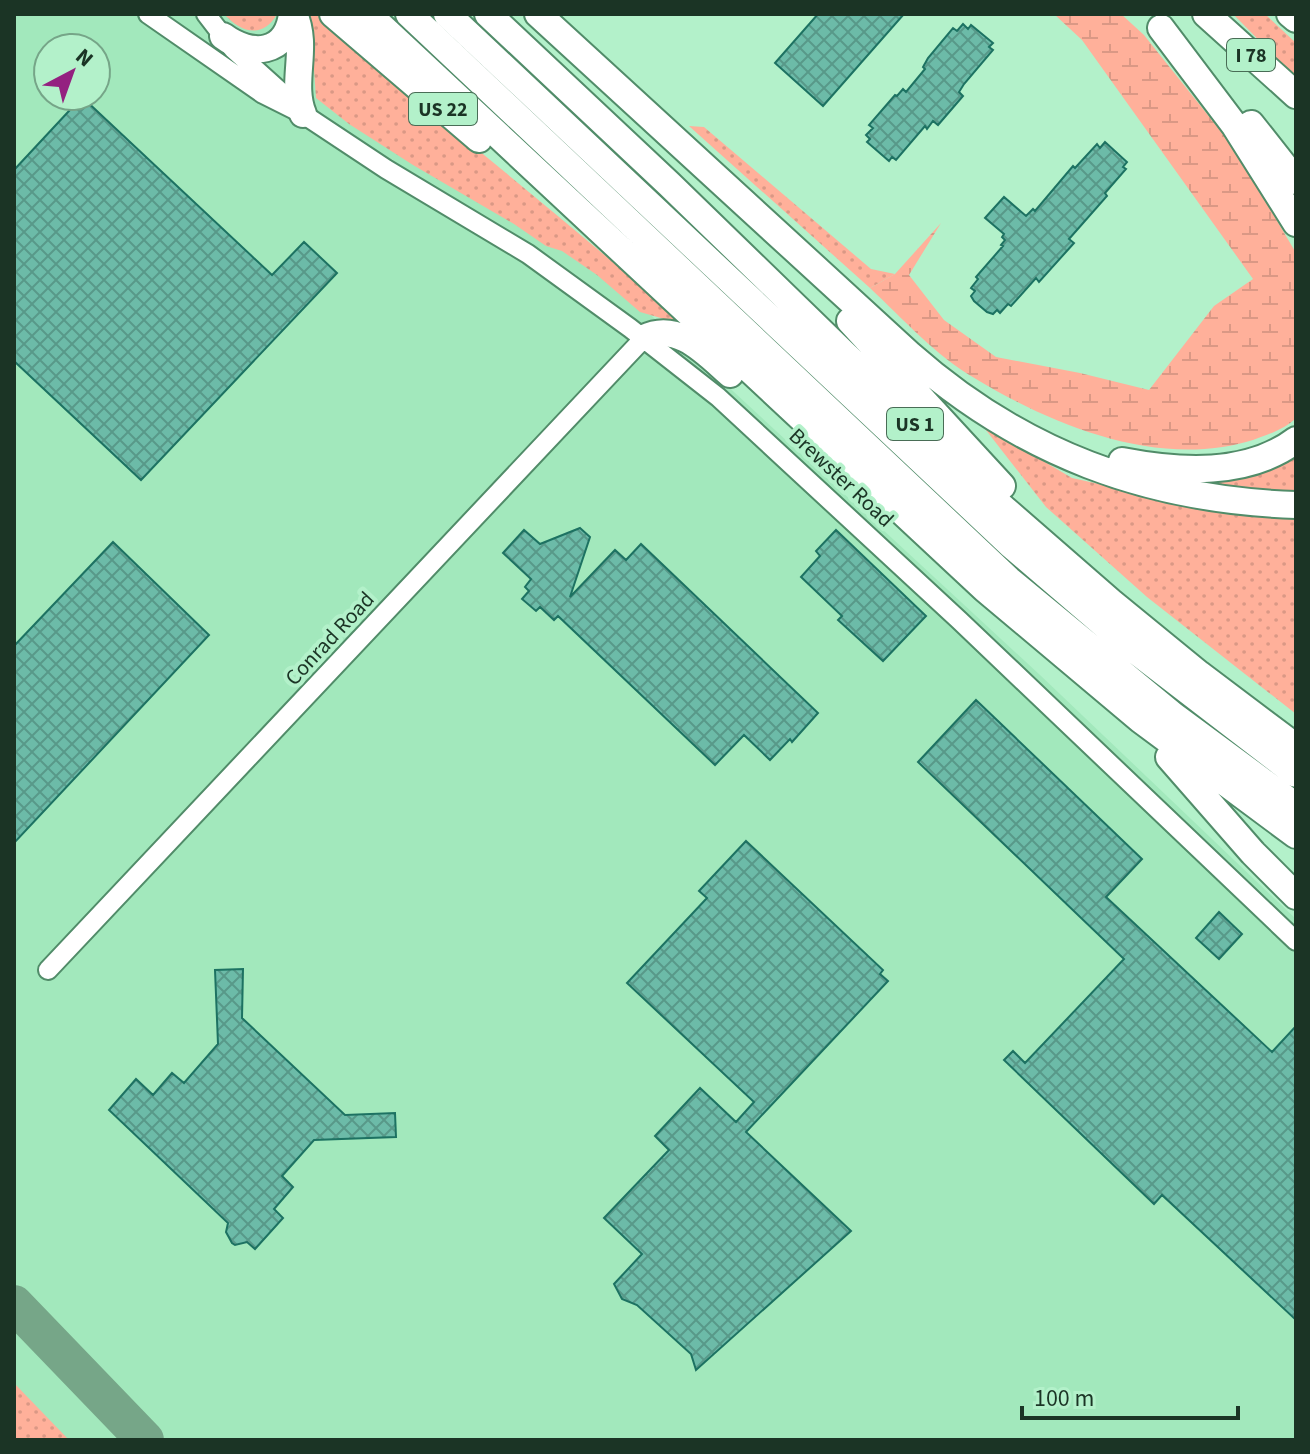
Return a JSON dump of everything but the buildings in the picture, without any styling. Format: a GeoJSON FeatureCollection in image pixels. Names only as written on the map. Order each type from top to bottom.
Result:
{"type":"FeatureCollection","features":[{"type":"Feature","properties":{"kind":"highway"},"geometry":{"type":"LineString","coordinates":[[293,14],[301,32],[299,98],[303,114]]}},
{"type":"Feature","properties":{"kind":"highway"},"geometry":{"type":"LineString","coordinates":[[223,36],[240,48],[263,49],[286,33],[293,14]]}},
{"type":"Feature","properties":{"kind":"highway","name":"US 22"},"geometry":{"type":"LineString","coordinates":[[333,14],[503,158],[562,193]]}},
{"type":"Feature","properties":{"kind":"highway"},"geometry":{"type":"LineString","coordinates":[[368,14],[985,589],[1183,752],[1296,835]]}},
{"type":"Feature","properties":{"kind":"highway"},"geometry":{"type":"LineString","coordinates":[[409,14],[998,570],[1174,716],[1296,806]]}},
{"type":"Feature","properties":{"kind":"highway"},"geometry":{"type":"LineString","coordinates":[[447,14],[1010,544],[1128,645],[1296,774]]}},
{"type":"Feature","properties":{"kind":"highway"},"geometry":{"type":"LineString","coordinates":[[468,14],[664,196],[725,238]]}},
{"type":"Feature","properties":{"kind":"highway","name":"US 1"},"geometry":{"type":"LineString","coordinates":[[488,14],[725,238],[955,463],[1111,602],[1296,747]]}},
{"type":"Feature","properties":{"kind":"highway"},"geometry":{"type":"LineString","coordinates":[[538,14],[945,385],[997,421],[1069,458],[1138,481],[1207,497],[1296,505]]}},
{"type":"Feature","properties":{"kind":"highway","name":"I 78"},"geometry":{"type":"LineString","coordinates":[[1206,14],[1296,93]]}},
{"type":"Feature","properties":{"kind":"highway"},"geometry":{"type":"LineString","coordinates":[[1222,14],[1296,93]]}},
{"type":"Feature","properties":{"kind":"highway"},"geometry":{"type":"LineString","coordinates":[[1290,14],[1296,19]]}},
{"type":"Feature","properties":{"kind":"highway"},"geometry":{"type":"LineString","coordinates":[[1154,21],[1250,123],[1296,181]]}},
{"type":"Feature","properties":{"kind":"highway"},"geometry":{"type":"LineString","coordinates":[[1154,21],[1235,126],[1296,223]]}},
{"type":"Feature","properties":{"kind":"highway"},"geometry":{"type":"LineString","coordinates":[[786,240],[808,276],[1111,602]]}},
{"type":"Feature","properties":{"kind":"highway"},"geometry":{"type":"LineString","coordinates":[[644,338],[656,333],[670,333],[693,343],[824,455],[868,481]]}},
{"type":"Feature","properties":{"kind":"highway"},"geometry":{"type":"LineString","coordinates":[[997,421],[1029,435],[1089,453],[1166,468],[1206,469],[1243,464],[1280,451],[1296,440]]}},
{"type":"Feature","properties":{"kind":"highway"},"geometry":{"type":"LineString","coordinates":[[1056,650],[1176,764],[1247,846],[1296,896]]}},
{"type":"Feature","properties":{"kind":"street","name":"Brewster Road"},"geometry":{"type":"LineString","coordinates":[[148,14],[263,94],[303,114],[519,248],[644,338],[766,439],[1296,941]]}},
{"type":"Feature","properties":{"kind":"street","name":"Brewster Road"},"geometry":{"type":"LineString","coordinates":[[206,14],[223,36],[303,114]]}},
{"type":"Feature","properties":{"kind":"street","name":"Conrad Road"},"geometry":{"type":"LineString","coordinates":[[48,970],[644,338]]}},
{"type":"Feature","properties":{"kind":"shaded area"},"geometry":{"type":"Polygon","coordinates":[[[14,14],[308,14],[535,208],[1040,675],[1296,919],[1296,1440],[14,1440],[14,14]]]}},
{"type":"Feature","properties":{"kind":"green space"},"geometry":{"type":"Polygon","coordinates":[[[224,14],[277,14],[265,27],[252,30],[237,26],[224,14]]]}},
{"type":"Feature","properties":{"kind":"green space"},"geometry":{"type":"Polygon","coordinates":[[[310,14],[321,14],[685,325],[640,312],[597,275],[562,251],[546,246],[413,165],[349,124],[316,98],[310,14]]]}},
{"type":"Feature","properties":{"kind":"green space"},"geometry":{"type":"Polygon","coordinates":[[[1054,14],[1121,14],[1144,35],[1235,149],[1296,253],[1296,418],[1292,422],[1253,440],[1218,448],[1182,449],[1146,446],[1074,427],[1007,397],[961,370],[870,288],[895,274],[941,223],[909,275],[944,320],[996,357],[1149,390],[1214,306],[1253,279],[1082,40],[1054,14]]]}},
{"type":"Feature","properties":{"kind":"green space"},"geometry":{"type":"Polygon","coordinates":[[[1233,14],[1265,14],[1296,43],[1296,78],[1233,14]]]}},
{"type":"Feature","properties":{"kind":"green space"},"geometry":{"type":"Polygon","coordinates":[[[689,126],[704,127],[871,269],[895,274],[870,288],[689,126]]]}},
{"type":"Feature","properties":{"kind":"green space"},"geometry":{"type":"Polygon","coordinates":[[[982,425],[1072,478],[1235,514],[1296,514],[1296,714],[1147,597],[1046,507],[982,425]]]}},
{"type":"Feature","properties":{"kind":"green space"},"geometry":{"type":"Polygon","coordinates":[[[1296,449],[1296,493],[1160,477],[1296,449]]]}},
{"type":"Feature","properties":{"kind":"green space"},"geometry":{"type":"Polygon","coordinates":[[[14,1383],[69,1440],[14,1440],[14,1383]]]}},
{"type":"Feature","properties":{"kind":"taxiway"},"geometry":{"type":"LineString","coordinates":[[14,1304],[145,1440]]}}]}
